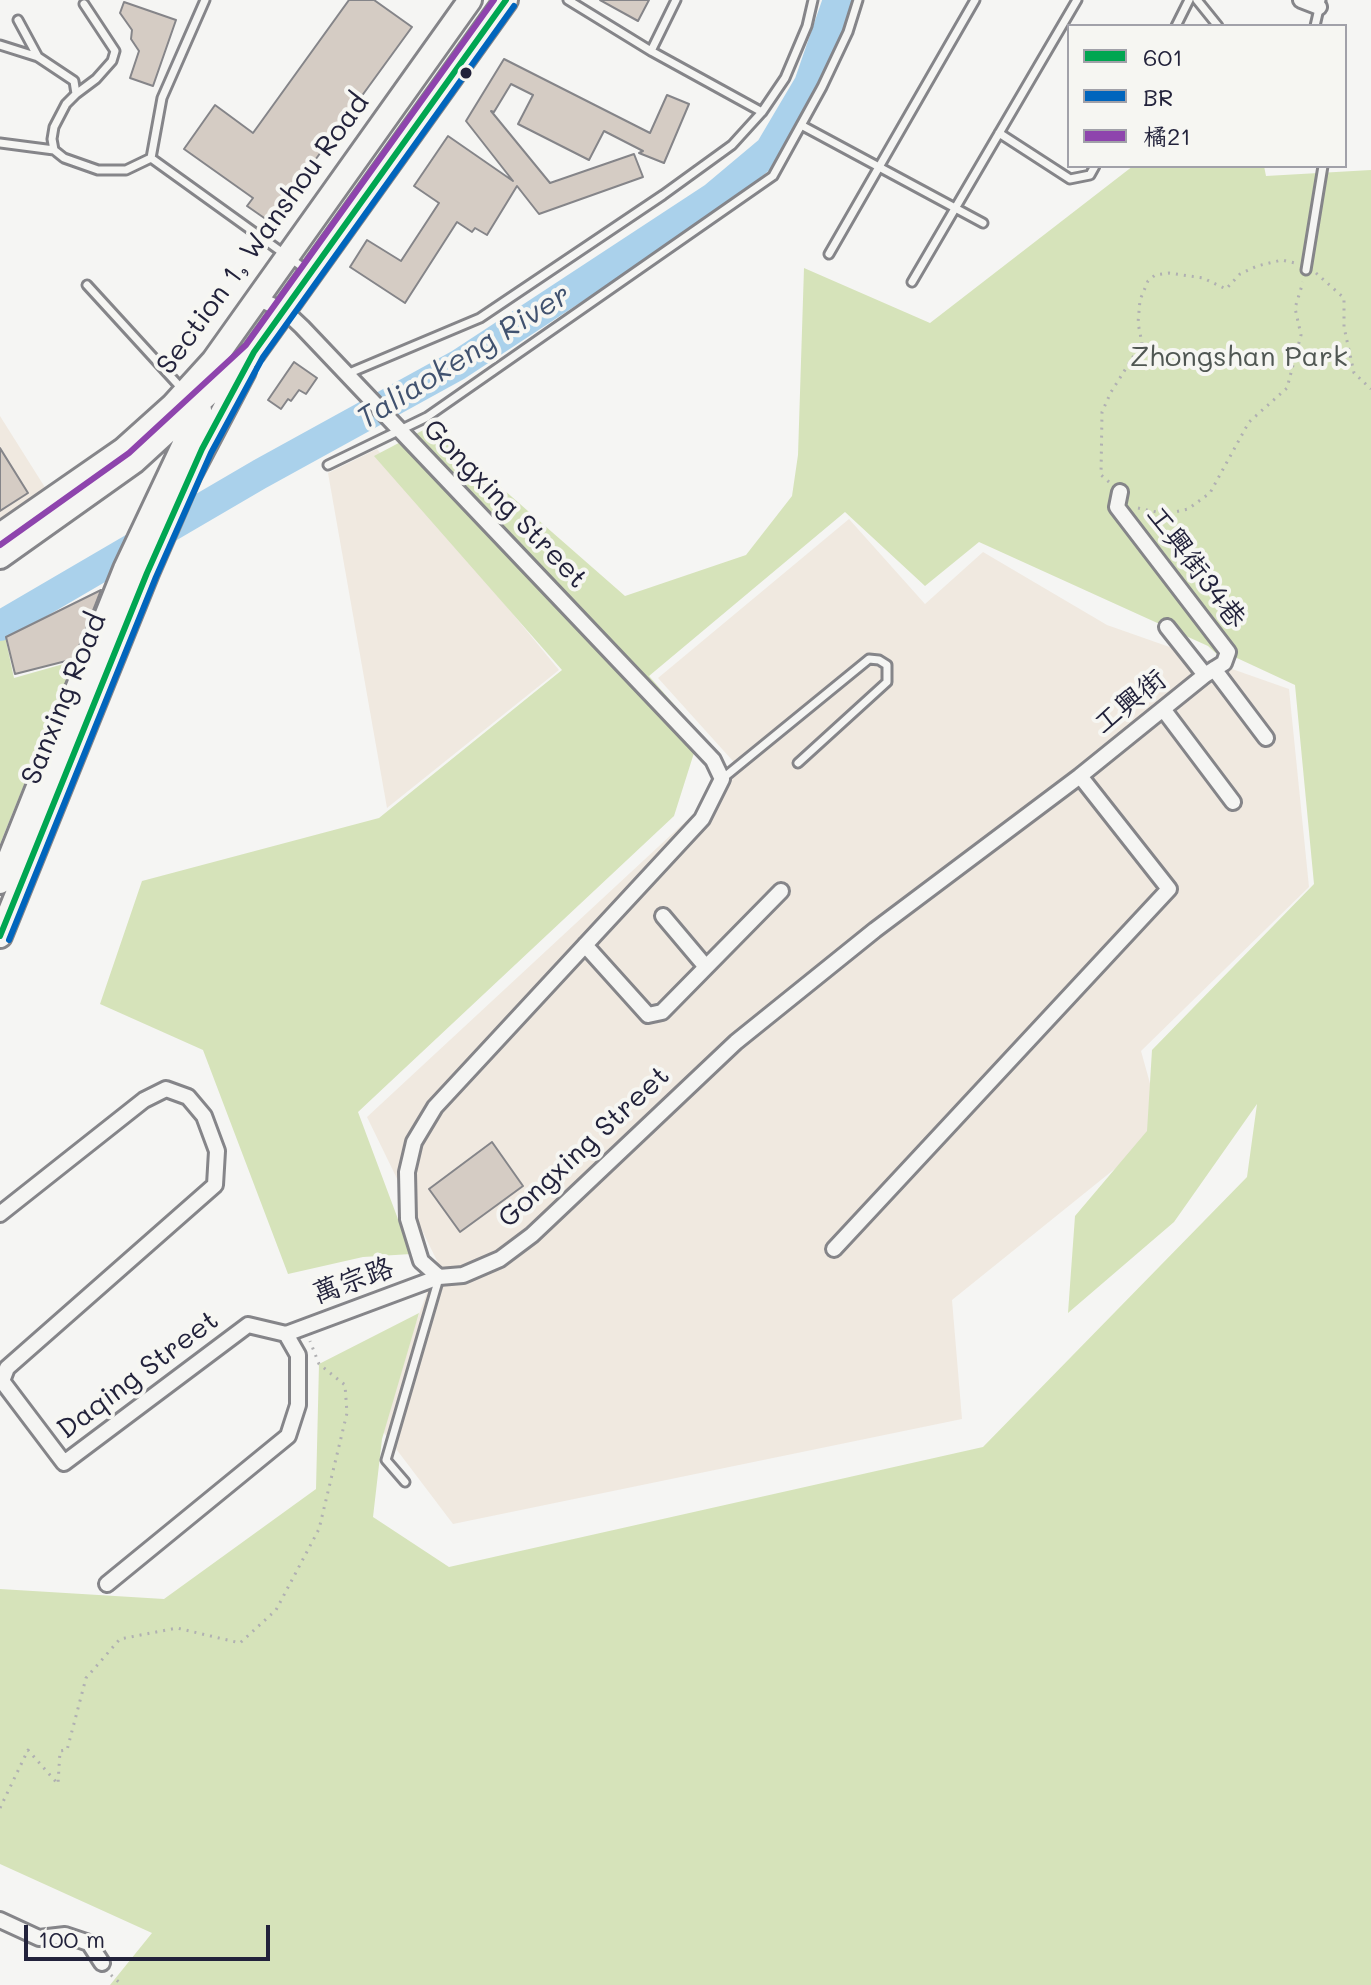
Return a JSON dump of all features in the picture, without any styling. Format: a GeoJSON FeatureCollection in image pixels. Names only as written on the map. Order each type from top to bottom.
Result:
{"type":"FeatureCollection","features":[{"type":"Feature","properties":{"kind":"main road","name":"Section 1, Wanshou Road"},"geometry":{"type":"LineString","coordinates":[[0,557],[135,461],[205,399],[213,361],[470,0]]}},
{"type":"Feature","properties":{"kind":"main road"},"geometry":{"type":"LineString","coordinates":[[136,571],[167,478],[205,399],[254,352],[285,311],[506,0]]}},
{"type":"Feature","properties":{"kind":"main road","name":"Section 1, Wanshou Road"},"geometry":{"type":"LineString","coordinates":[[0,535],[124,449],[205,399]]}},
{"type":"Feature","properties":{"kind":"main road"},"geometry":{"type":"LineString","coordinates":[[136,571],[190,474],[205,399]]}},
{"type":"Feature","properties":{"kind":"main road"},"geometry":{"type":"LineString","coordinates":[[135,461],[155,455],[162,463],[167,478]]}},
{"type":"Feature","properties":{"kind":"main road","name":"Sanxing Road"},"geometry":{"type":"LineString","coordinates":[[0,882],[136,571]]}},
{"type":"Feature","properties":{"kind":"main road","name":"Sanxing Road"},"geometry":{"type":"LineString","coordinates":[[0,936],[136,571]]}},
{"type":"Feature","properties":{"kind":"street"},"geometry":{"type":"LineString","coordinates":[[1301,0],[1320,4]]}},
{"type":"Feature","properties":{"kind":"street"},"geometry":{"type":"LineString","coordinates":[[259,299],[285,311],[347,374]]}},
{"type":"Feature","properties":{"kind":"street","name":"Gongxing Street"},"geometry":{"type":"LineString","coordinates":[[347,374],[713,760],[722,779]]}},
{"type":"Feature","properties":{"kind":"street","name":"工興街34巷"},"geometry":{"type":"LineString","coordinates":[[1120,492],[1117,507],[1228,652],[1224,663],[1210,672]]}},
{"type":"Feature","properties":{"kind":"street"},"geometry":{"type":"LineString","coordinates":[[1167,627],[1266,738]]}},
{"type":"Feature","properties":{"kind":"street","name":"工興街"},"geometry":{"type":"LineString","coordinates":[[1080,776],[1210,672]]}},
{"type":"Feature","properties":{"kind":"street"},"geometry":{"type":"LineString","coordinates":[[1163,709],[1233,802]]}},
{"type":"Feature","properties":{"kind":"street"},"geometry":{"type":"LineString","coordinates":[[834,1249],[1169,889],[1080,776]]}},
{"type":"Feature","properties":{"kind":"street","name":"Gongxing Street"},"geometry":{"type":"LineString","coordinates":[[439,1277],[463,1275],[500,1259],[532,1235],[736,1042],[875,930],[1080,776]]}},
{"type":"Feature","properties":{"kind":"street"},"geometry":{"type":"LineString","coordinates":[[439,1277],[421,1261],[408,1219],[407,1172],[414,1142],[435,1107],[702,819],[722,779]]}},
{"type":"Feature","properties":{"kind":"street"},"geometry":{"type":"LineString","coordinates":[[585,945],[648,1015],[662,1012],[781,891]]}},
{"type":"Feature","properties":{"kind":"street"},"geometry":{"type":"LineString","coordinates":[[663,916],[706,967]]}},
{"type":"Feature","properties":{"kind":"street","name":"Daqing Street"},"geometry":{"type":"LineString","coordinates":[[0,1214],[144,1100],[166,1089],[188,1097],[204,1116],[217,1151],[215,1185],[7,1368],[2,1381],[64,1463],[248,1325],[286,1334]]}},
{"type":"Feature","properties":{"kind":"street","name":"萬宗路"},"geometry":{"type":"LineString","coordinates":[[286,1334],[439,1277]]}},
{"type":"Feature","properties":{"kind":"street"},"geometry":{"type":"LineString","coordinates":[[107,1584],[288,1436],[298,1405],[298,1355],[286,1334]]}},
{"type":"Feature","properties":{"kind":"street"},"geometry":{"type":"LineString","coordinates":[[0,1920],[39,1938],[65,1935],[89,1943],[102,1963]]}},
{"type":"Feature","properties":{"kind":"lane"},"geometry":{"type":"LineString","coordinates":[[151,158],[162,98],[205,0]]}},
{"type":"Feature","properties":{"kind":"lane"},"geometry":{"type":"LineString","coordinates":[[568,0],[651,51],[762,112]]}},
{"type":"Feature","properties":{"kind":"lane"},"geometry":{"type":"LineString","coordinates":[[651,51],[676,0]]}},
{"type":"Feature","properties":{"kind":"lane"},"geometry":{"type":"LineString","coordinates":[[347,374],[480,318],[732,145],[762,112],[785,78],[807,26],[813,0]]}},
{"type":"Feature","properties":{"kind":"lane"},"geometry":{"type":"LineString","coordinates":[[328,465],[427,417],[773,176],[848,32],[858,0]]}},
{"type":"Feature","properties":{"kind":"lane"},"geometry":{"type":"LineString","coordinates":[[829,254],[975,0]]}},
{"type":"Feature","properties":{"kind":"lane"},"geometry":{"type":"LineString","coordinates":[[912,282],[1077,0]]}},
{"type":"Feature","properties":{"kind":"lane"},"geometry":{"type":"LineString","coordinates":[[1177,24],[1189,0]]}},
{"type":"Feature","properties":{"kind":"lane"},"geometry":{"type":"LineString","coordinates":[[1197,0],[1216,24]]}},
{"type":"Feature","properties":{"kind":"lane"},"geometry":{"type":"LineString","coordinates":[[54,150],[54,127],[66,104],[96,79],[112,61],[115,51],[84,4]]}},
{"type":"Feature","properties":{"kind":"lane"},"geometry":{"type":"LineString","coordinates":[[1315,24],[1320,4]]}},
{"type":"Feature","properties":{"kind":"lane"},"geometry":{"type":"LineString","coordinates":[[18,20],[38,57]]}},
{"type":"Feature","properties":{"kind":"lane"},"geometry":{"type":"LineString","coordinates":[[0,45],[38,57],[74,81],[76,94]]}},
{"type":"Feature","properties":{"kind":"lane"},"geometry":{"type":"LineString","coordinates":[[801,125],[983,223]]}},
{"type":"Feature","properties":{"kind":"lane"},"geometry":{"type":"LineString","coordinates":[[999,133],[1070,179],[1090,175],[1094,168]]}},
{"type":"Feature","properties":{"kind":"lane"},"geometry":{"type":"LineString","coordinates":[[0,143],[54,150],[64,158],[98,170],[126,170],[151,158]]}},
{"type":"Feature","properties":{"kind":"lane"},"geometry":{"type":"LineString","coordinates":[[151,158],[311,273]]}},
{"type":"Feature","properties":{"kind":"lane"},"geometry":{"type":"LineString","coordinates":[[1307,268],[1323,168]]}},
{"type":"Feature","properties":{"kind":"lane"},"geometry":{"type":"LineString","coordinates":[[87,285],[170,379],[205,399]]}},
{"type":"Feature","properties":{"kind":"lane"},"geometry":{"type":"LineString","coordinates":[[722,779],[869,659],[887,665],[887,682],[798,763]]}},
{"type":"Feature","properties":{"kind":"lane"},"geometry":{"type":"LineString","coordinates":[[405,1482],[386,1460],[439,1277]]}},
{"type":"Feature","properties":{"kind":"path"},"geometry":{"type":"LineString","coordinates":[[1307,268],[1295,308],[1301,335],[1287,388],[1249,422],[1210,493],[1188,509],[1166,514],[1138,509],[1101,475],[1102,412],[1142,343],[1138,323],[1140,300],[1148,281],[1155,275],[1169,273],[1203,278],[1226,289],[1240,274],[1257,266],[1282,260],[1307,268],[1344,298],[1344,327],[1354,373],[1371,389]]}},
{"type":"Feature","properties":{"kind":"path"},"geometry":{"type":"LineString","coordinates":[[0,1808],[28,1750],[58,1784],[60,1751],[67,1750],[86,1678],[120,1639],[177,1628],[240,1643],[276,1610],[319,1529],[347,1413],[345,1385],[319,1364],[305,1326]]}},
{"type":"Feature","properties":{"kind":"shaded area"},"geometry":{"type":"Polygon","coordinates":[[[0,416],[46,489],[0,521],[0,416]]]}},
{"type":"Feature","properties":{"kind":"shaded area"},"geometry":{"type":"Polygon","coordinates":[[[377,449],[559,670],[387,808],[328,473],[377,449]]]}},
{"type":"Feature","properties":{"kind":"shaded area"},"geometry":{"type":"Polygon","coordinates":[[[849,519],[925,604],[983,552],[1107,625],[1289,689],[1309,887],[1141,1051],[1163,1130],[952,1300],[962,1419],[453,1524],[378,1425],[438,1263],[367,1117],[741,770],[658,678],[849,519]]]}},
{"type":"Feature","properties":{"kind":"green space","name":"Zhongshan Park"},"geometry":{"type":"Polygon","coordinates":[[[1130,168],[1264,168],[1266,176],[1371,170],[1371,1985],[110,1985],[152,1933],[0,1864],[0,1589],[164,1599],[316,1489],[319,1364],[419,1313],[382,1439],[373,1517],[449,1567],[983,1447],[1247,1177],[1257,1104],[1174,1222],[1068,1313],[1075,1216],[1147,1131],[1152,1050],[1314,884],[1295,685],[1224,652],[1220,657],[1208,646],[979,542],[925,586],[845,512],[649,676],[700,734],[674,816],[358,1112],[411,1254],[363,1257],[288,1274],[203,1050],[100,1004],[142,881],[379,818],[562,670],[374,456],[431,426],[625,596],[746,555],[792,496],[798,455],[804,268],[930,323],[1130,168]]]}},
{"type":"Feature","properties":{"kind":"green space"},"geometry":{"type":"Polygon","coordinates":[[[5,636],[14,678],[74,661],[0,844],[0,639],[5,636]]]}},
{"type":"Feature","properties":{"kind":"building"},"geometry":{"type":"Polygon","coordinates":[[[349,0],[374,0],[412,27],[270,222],[247,206],[253,198],[184,149],[215,105],[253,133],[349,0]]]}},
{"type":"Feature","properties":{"kind":"building"},"geometry":{"type":"Polygon","coordinates":[[[600,0],[649,0],[638,21],[600,0]]]}},
{"type":"Feature","properties":{"kind":"building"},"geometry":{"type":"Polygon","coordinates":[[[124,2],[176,20],[153,86],[130,78],[139,51],[131,39],[132,30],[120,13],[124,2]]]}},
{"type":"Feature","properties":{"kind":"building"},"geometry":{"type":"Polygon","coordinates":[[[504,59],[650,133],[667,95],[689,104],[664,163],[639,153],[643,151],[604,131],[589,160],[518,124],[533,95],[511,84],[494,112],[491,111],[550,183],[634,154],[643,177],[539,214],[517,186],[487,235],[475,228],[472,232],[457,222],[405,303],[350,267],[367,240],[401,261],[439,203],[414,186],[448,136],[513,181],[466,121],[504,59]]]}},
{"type":"Feature","properties":{"kind":"building"},"geometry":{"type":"Polygon","coordinates":[[[294,362],[317,378],[306,394],[299,390],[281,409],[268,400],[294,362]]]}},
{"type":"Feature","properties":{"kind":"building"},"geometry":{"type":"Polygon","coordinates":[[[0,448],[28,493],[0,511],[0,448]]]}},
{"type":"Feature","properties":{"kind":"building"},"geometry":{"type":"Polygon","coordinates":[[[101,590],[74,659],[15,674],[6,637],[101,590]]]}},
{"type":"Feature","properties":{"kind":"building"},"geometry":{"type":"Polygon","coordinates":[[[492,1142],[523,1186],[460,1232],[429,1189],[492,1142]]]}},
{"type":"Feature","properties":{"kind":"waterway","name":"Taliaokeng River"},"geometry":{"type":"LineString","coordinates":[[0,626],[260,474],[458,365],[714,197],[770,150],[809,84],[838,0]]}},
{"type":"Feature","properties":{"kind":"transit line","name":"橘21"},"geometry":{"type":"LineString","coordinates":[[0,545],[129,453],[246,345],[494,0]]}},
{"type":"Feature","properties":{"kind":"transit line","name":"601"},"geometry":{"type":"LineString","coordinates":[[0,936],[147,573],[202,449],[254,352],[506,0]]}},
{"type":"Feature","properties":{"kind":"transit line","name":"BR"},"geometry":{"type":"LineString","coordinates":[[9,940],[156,577],[211,453],[263,357],[514,6]]}}]}
